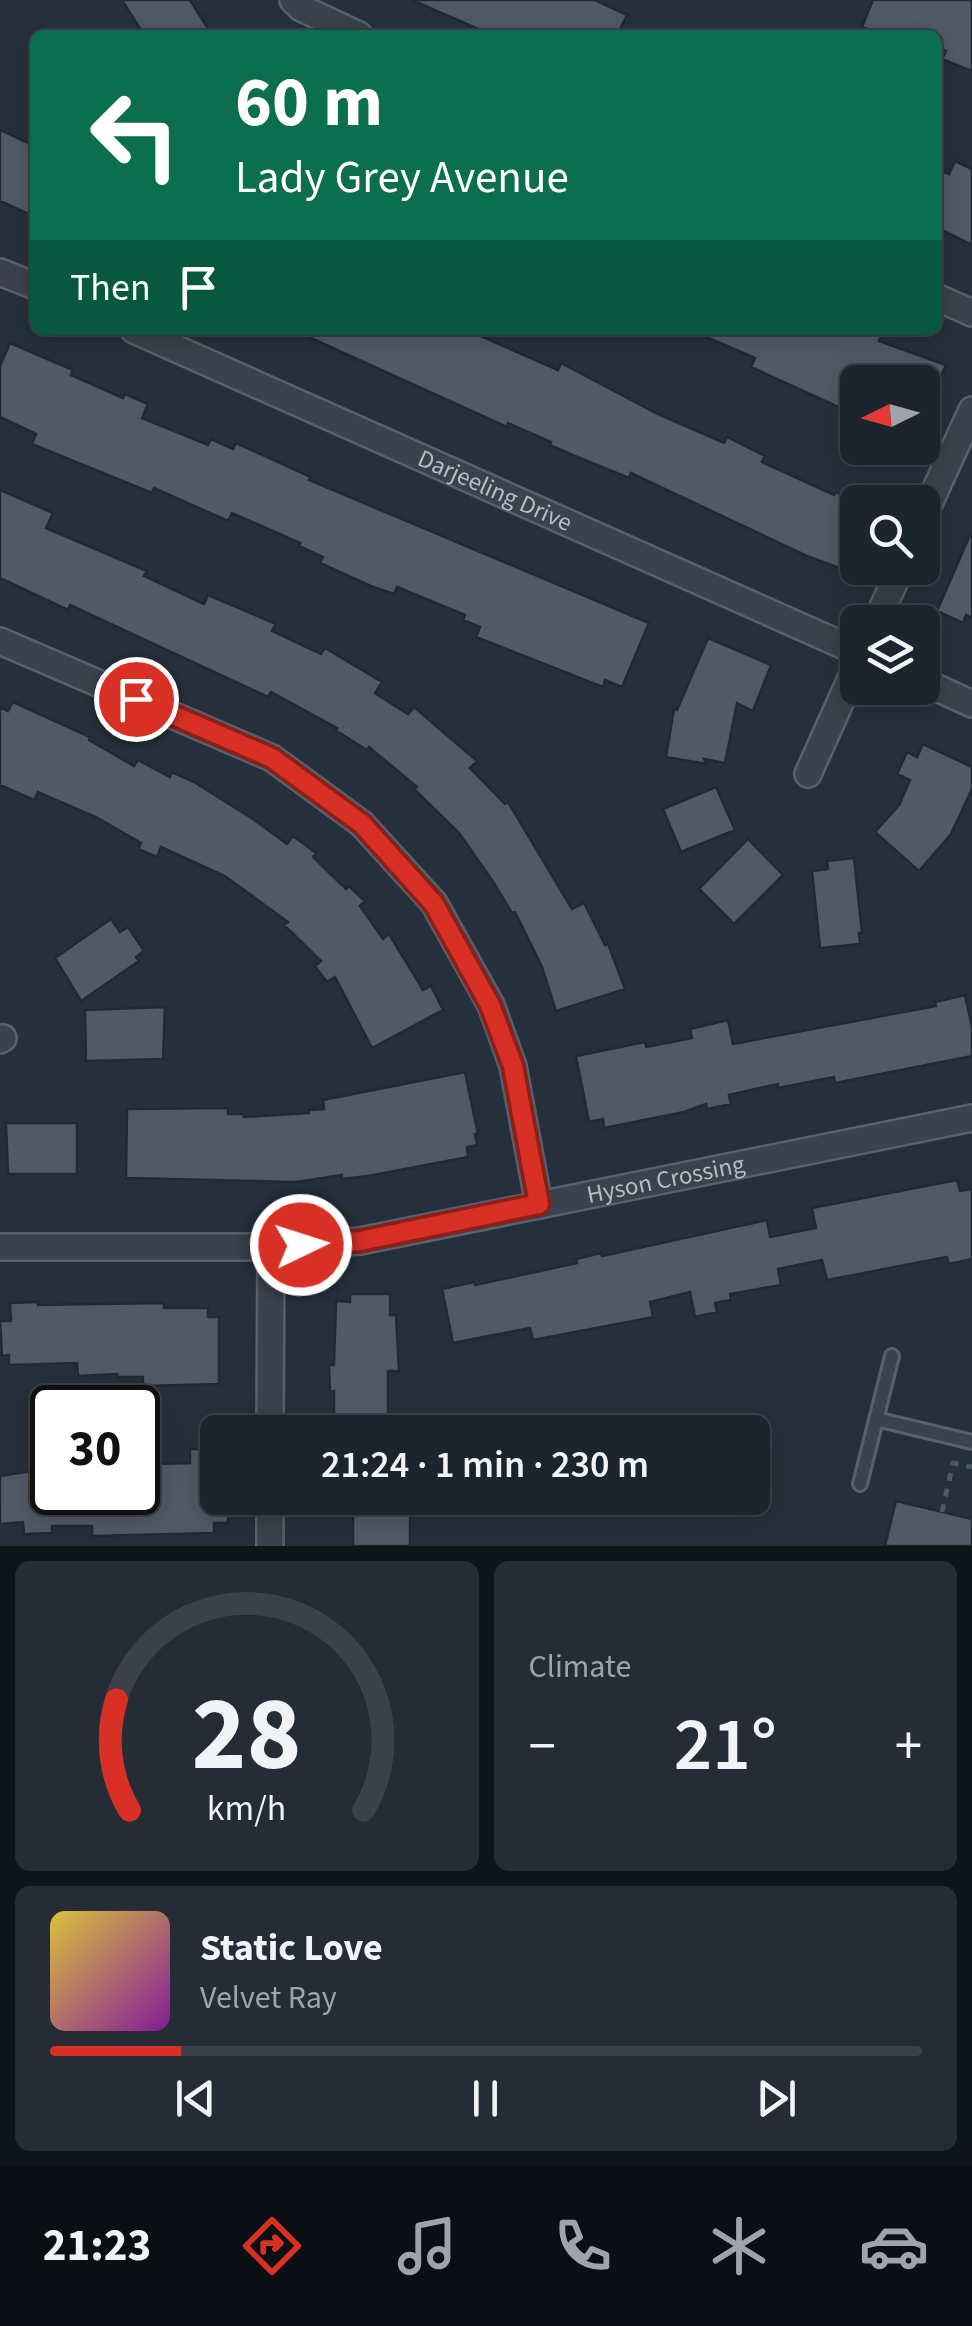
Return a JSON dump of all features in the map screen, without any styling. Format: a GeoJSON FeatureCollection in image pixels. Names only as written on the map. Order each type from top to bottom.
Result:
{"type":"FeatureCollection","features":[{"type":"Feature","properties":{"kind":"street"},"geometry":{"type":"LineString","coordinates":[[293,0],[301,8],[349,30]]}},
{"type":"Feature","properties":{"kind":"street"},"geometry":{"type":"LineString","coordinates":[[0,272],[30,284]]}},
{"type":"Feature","properties":{"kind":"street"},"geometry":{"type":"LineString","coordinates":[[942,300],[972,313]]}},
{"type":"Feature","properties":{"kind":"street","name":"Darjeeling Drive"},"geometry":{"type":"LineString","coordinates":[[145,335],[840,644]]}},
{"type":"Feature","properties":{"kind":"street"},"geometry":{"type":"LineString","coordinates":[[938,485],[972,410]]}},
{"type":"Feature","properties":{"kind":"street"},"geometry":{"type":"LineString","coordinates":[[0,640],[272,758],[362,824],[434,904],[490,1005],[513,1066],[539,1204]]}},
{"type":"Feature","properties":{"kind":"street"},"geometry":{"type":"LineString","coordinates":[[940,689],[972,704]]}},
{"type":"Feature","properties":{"kind":"street"},"geometry":{"type":"LineString","coordinates":[[808,774],[840,703]]}},
{"type":"Feature","properties":{"kind":"street","name":"Hyson Crossing"},"geometry":{"type":"LineString","coordinates":[[0,1247],[271,1247],[360,1241],[972,1118]]}},
{"type":"Feature","properties":{"kind":"street"},"geometry":{"type":"LineString","coordinates":[[270,1415],[271,1247]]}},
{"type":"Feature","properties":{"kind":"street"},"geometry":{"type":"LineString","coordinates":[[270,1515],[270,1546]]}},
{"type":"Feature","properties":{"kind":"lane"},"geometry":{"type":"LineString","coordinates":[[860,1484],[892,1356]]}},
{"type":"Feature","properties":{"kind":"lane"},"geometry":{"type":"LineString","coordinates":[[876,1419],[972,1442]]}},
{"type":"Feature","properties":{"kind":"path"},"geometry":{"type":"LineString","coordinates":[[942,1512],[954,1463],[972,1467]]}},
{"type":"Feature","properties":{"kind":"building"},"geometry":{"type":"Polygon","coordinates":[[[122,0],[190,0],[209,30],[141,30],[122,0]]]}},
{"type":"Feature","properties":{"kind":"building"},"geometry":{"type":"Polygon","coordinates":[[[412,0],[595,0],[627,15],[620,30],[481,30],[412,0]]]}},
{"type":"Feature","properties":{"kind":"building"},"geometry":{"type":"Polygon","coordinates":[[[873,0],[972,0],[972,71],[942,59],[946,51],[942,49],[942,30],[862,27],[873,0]]]}},
{"type":"Feature","properties":{"kind":"building"},"geometry":{"type":"Polygon","coordinates":[[[0,130],[30,144],[30,215],[0,201],[0,130]]]}},
{"type":"Feature","properties":{"kind":"building"},"geometry":{"type":"Polygon","coordinates":[[[955,161],[972,169],[972,245],[942,230],[942,171],[949,174],[955,161]]]}},
{"type":"Feature","properties":{"kind":"building"},"geometry":{"type":"Polygon","coordinates":[[[304,335],[478,335],[558,370],[561,363],[658,414],[724,443],[727,437],[765,456],[762,462],[834,495],[840,494],[840,568],[631,473],[629,478],[508,423],[507,427],[304,335]]]}},
{"type":"Feature","properties":{"kind":"building"},"geometry":{"type":"Polygon","coordinates":[[[702,335],[879,335],[879,341],[946,365],[940,378],[940,365],[840,365],[840,408],[751,367],[755,358],[702,335]]]}},
{"type":"Feature","properties":{"kind":"building"},"geometry":{"type":"Polygon","coordinates":[[[10,343],[73,370],[71,375],[123,398],[125,394],[148,404],[142,418],[208,445],[211,439],[233,449],[236,443],[311,477],[309,480],[649,623],[622,687],[605,680],[603,687],[476,637],[480,627],[463,620],[465,615],[397,587],[394,594],[373,587],[320,563],[323,557],[299,546],[300,543],[232,513],[228,521],[154,488],[152,493],[32,444],[36,434],[0,417],[0,366],[10,343]]]}},
{"type":"Feature","properties":{"kind":"building"},"geometry":{"type":"Polygon","coordinates":[[[0,490],[53,513],[46,528],[147,571],[144,576],[204,604],[208,595],[276,624],[272,631],[321,654],[325,648],[382,682],[375,693],[408,714],[414,707],[477,761],[470,768],[505,804],[508,802],[572,909],[584,903],[605,945],[608,944],[625,989],[556,1011],[542,967],[515,912],[512,913],[459,833],[414,789],[417,787],[369,747],[367,750],[337,728],[271,692],[268,697],[70,605],[68,610],[0,578],[0,490]]]}},
{"type":"Feature","properties":{"kind":"building"},"geometry":{"type":"Polygon","coordinates":[[[972,530],[972,618],[966,615],[963,623],[940,612],[940,605],[972,530]]]}},
{"type":"Feature","properties":{"kind":"building"},"geometry":{"type":"Polygon","coordinates":[[[708,638],[771,665],[753,711],[737,703],[725,763],[666,757],[674,709],[677,710],[708,638]]]}},
{"type":"Feature","properties":{"kind":"building"},"geometry":{"type":"Polygon","coordinates":[[[13,702],[90,737],[89,740],[134,766],[138,760],[170,777],[172,772],[194,782],[287,844],[293,836],[316,853],[313,857],[346,889],[349,886],[365,901],[360,906],[383,939],[389,934],[423,990],[431,986],[443,1010],[372,1048],[335,977],[327,982],[315,966],[321,961],[284,925],[288,922],[225,876],[161,847],[157,857],[138,849],[141,843],[96,817],[38,792],[34,800],[0,785],[0,707],[8,711],[13,702]]]}},
{"type":"Feature","properties":{"kind":"building"},"geometry":{"type":"Polygon","coordinates":[[[923,744],[972,767],[972,789],[951,834],[919,871],[875,832],[899,805],[910,780],[897,774],[907,752],[917,757],[923,744]]]}},
{"type":"Feature","properties":{"kind":"building"},"geometry":{"type":"Polygon","coordinates":[[[716,787],[735,830],[681,852],[663,809],[716,787]]]}},
{"type":"Feature","properties":{"kind":"building"},"geometry":{"type":"Polygon","coordinates":[[[748,839],[783,875],[734,924],[699,889],[748,839]]]}},
{"type":"Feature","properties":{"kind":"building"},"geometry":{"type":"Polygon","coordinates":[[[854,858],[860,944],[820,948],[812,871],[828,869],[827,861],[854,858]]]}},
{"type":"Feature","properties":{"kind":"building"},"geometry":{"type":"Polygon","coordinates":[[[111,919],[120,932],[128,927],[144,951],[136,957],[139,961],[81,1001],[55,958],[111,919]]]}},
{"type":"Feature","properties":{"kind":"building"},"geometry":{"type":"Polygon","coordinates":[[[965,995],[972,1027],[972,1056],[835,1083],[834,1077],[778,1088],[778,1084],[729,1095],[731,1104],[707,1109],[706,1104],[604,1128],[603,1119],[589,1122],[576,1056],[645,1042],[646,1047],[692,1038],[690,1029],[728,1020],[733,1044],[936,1006],[935,1002],[965,995]]]}},
{"type":"Feature","properties":{"kind":"building"},"geometry":{"type":"Polygon","coordinates":[[[165,1007],[163,1059],[86,1061],[85,1010],[165,1007]]]}},
{"type":"Feature","properties":{"kind":"building"},"geometry":{"type":"Polygon","coordinates":[[[465,1072],[478,1134],[477,1145],[467,1147],[468,1157],[368,1176],[342,1179],[342,1175],[296,1182],[126,1178],[127,1109],[228,1108],[228,1114],[244,1117],[309,1113],[324,1109],[323,1100],[465,1072]]]}},
{"type":"Feature","properties":{"kind":"building"},"geometry":{"type":"Polygon","coordinates":[[[6,1123],[77,1123],[77,1174],[8,1174],[6,1123]]]}},
{"type":"Feature","properties":{"kind":"building"},"geometry":{"type":"Polygon","coordinates":[[[957,1180],[960,1191],[972,1189],[972,1259],[949,1264],[947,1257],[827,1280],[822,1260],[778,1269],[781,1285],[730,1294],[731,1300],[715,1303],[717,1312],[695,1317],[690,1292],[650,1302],[653,1317],[533,1340],[530,1328],[453,1343],[442,1289],[767,1220],[770,1237],[816,1228],[812,1208],[957,1180]]]}},
{"type":"Feature","properties":{"kind":"building"},"geometry":{"type":"Polygon","coordinates":[[[350,1294],[390,1294],[390,1315],[396,1315],[399,1371],[388,1371],[388,1415],[334,1415],[329,1365],[334,1365],[336,1301],[350,1302],[350,1294]]]}},
{"type":"Feature","properties":{"kind":"building"},"geometry":{"type":"Polygon","coordinates":[[[10,1303],[164,1303],[164,1308],[208,1308],[208,1317],[219,1317],[219,1384],[143,1385],[143,1377],[78,1376],[77,1363],[9,1365],[9,1355],[2,1356],[0,1321],[11,1321],[10,1303]]]}},
{"type":"Feature","properties":{"kind":"building"},"geometry":{"type":"Polygon","coordinates":[[[190,1449],[200,1449],[200,1515],[228,1515],[228,1523],[214,1523],[214,1533],[92,1536],[92,1526],[52,1526],[52,1533],[24,1534],[23,1522],[0,1524],[0,1476],[30,1471],[30,1515],[160,1515],[160,1464],[190,1463],[190,1449]]]}},
{"type":"Feature","properties":{"kind":"building"},"geometry":{"type":"Polygon","coordinates":[[[896,1501],[972,1519],[972,1546],[885,1546],[896,1501]]]}},
{"type":"Feature","properties":{"kind":"building"},"geometry":{"type":"Polygon","coordinates":[[[353,1515],[410,1515],[410,1546],[353,1546],[353,1515]]]}},
{"type":"Feature","properties":{"kind":"route"},"geometry":{"type":"LineString","coordinates":[[136,699],[272,758],[362,824],[434,904],[490,1005],[513,1066],[539,1204],[360,1241],[301,1245]]}}]}
